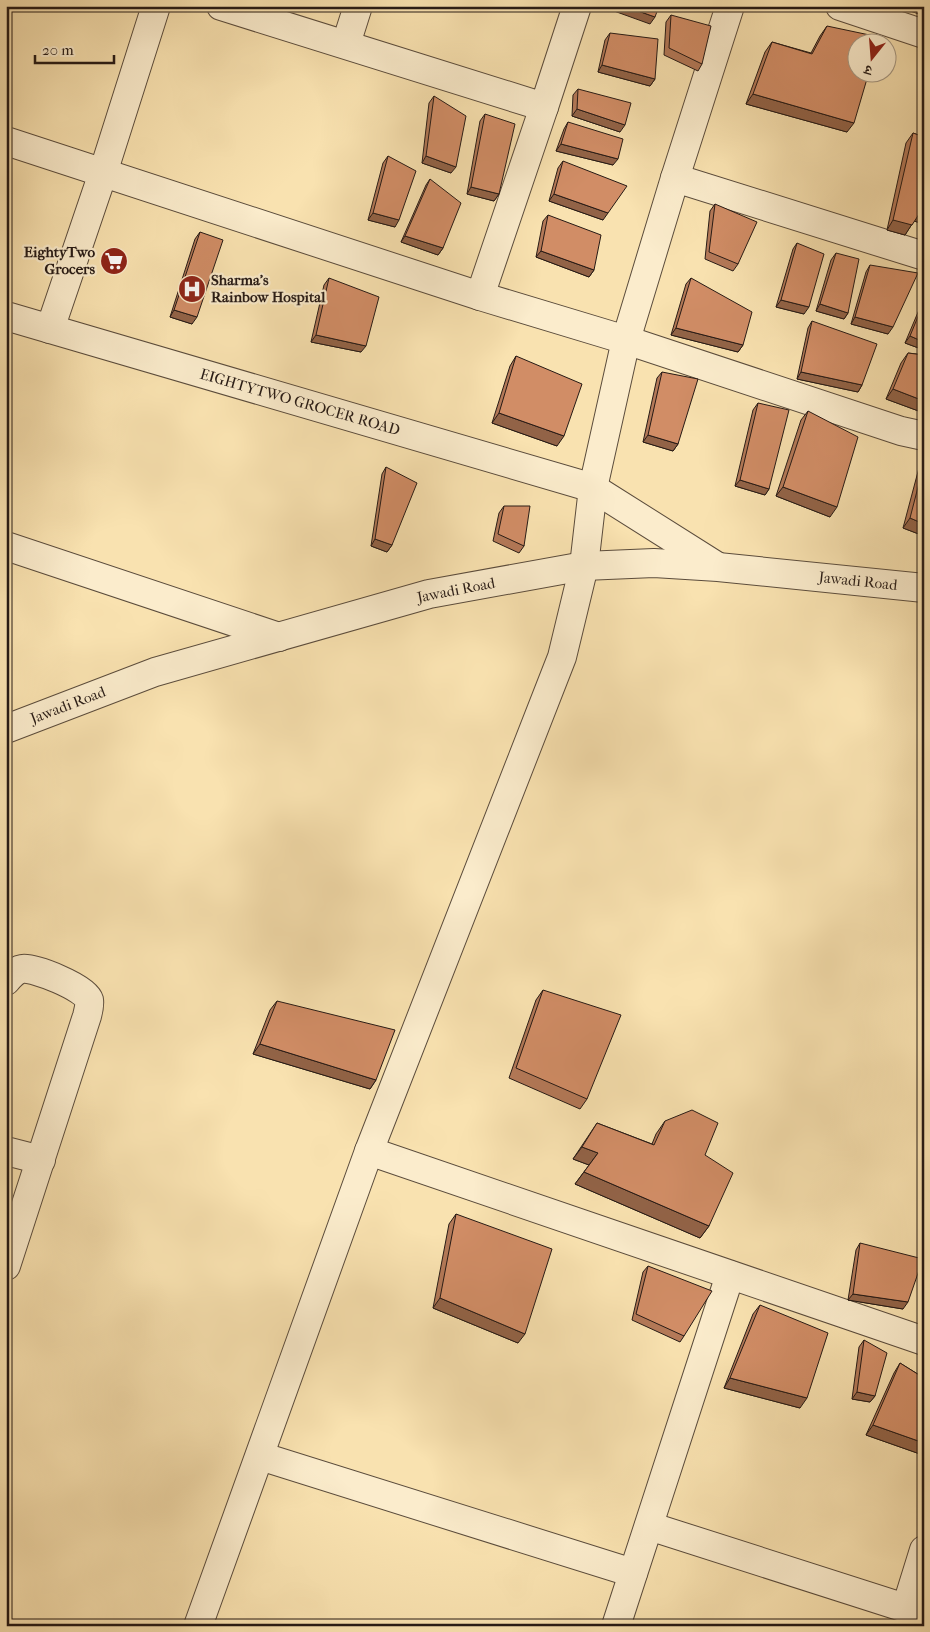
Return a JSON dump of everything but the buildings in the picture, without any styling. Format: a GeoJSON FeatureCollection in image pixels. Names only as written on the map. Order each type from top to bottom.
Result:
{"type":"FeatureCollection","features":[{"type":"Feature","properties":{"kind":"street"},"geometry":{"type":"LineString","coordinates":[[50,329],[156,6]]}},
{"type":"Feature","properties":{"kind":"street"},"geometry":{"type":"LineString","coordinates":[[221,6],[544,107]]}},
{"type":"Feature","properties":{"kind":"street"},"geometry":{"type":"LineString","coordinates":[[346,44],[358,6]]}},
{"type":"Feature","properties":{"kind":"street"},"geometry":{"type":"LineString","coordinates":[[480,296],[577,6]]}},
{"type":"Feature","properties":{"kind":"street"},"geometry":{"type":"LineString","coordinates":[[198,1626],[369,1152],[566,645],[584,566],[593,488],[626,340],[730,6]]}},
{"type":"Feature","properties":{"kind":"street"},"geometry":{"type":"LineString","coordinates":[[840,6],[924,34]]}},
{"type":"Feature","properties":{"kind":"street"},"geometry":{"type":"LineString","coordinates":[[6,141],[480,296],[626,340],[902,431],[924,436]]}},
{"type":"Feature","properties":{"kind":"street"},"geometry":{"type":"LineString","coordinates":[[676,178],[924,256]]}},
{"type":"Feature","properties":{"kind":"street","name":"EIGHTYTWO GROCER ROAD"},"geometry":{"type":"LineString","coordinates":[[6,316],[593,488],[718,567]]}},
{"type":"Feature","properties":{"kind":"street"},"geometry":{"type":"LineString","coordinates":[[6,546],[279,637]]}},
{"type":"Feature","properties":{"kind":"street","name":"Jawadi Road"},"geometry":{"type":"LineString","coordinates":[[6,729],[155,672],[429,594],[584,566],[654,563],[718,567],[924,588]]}},
{"type":"Feature","properties":{"kind":"street"},"geometry":{"type":"LineString","coordinates":[[6,981],[20,969],[33,969],[76,988],[85,994],[89,1000],[87,1016],[6,1266]]}},
{"type":"Feature","properties":{"kind":"street"},"geometry":{"type":"LineString","coordinates":[[6,1151],[41,1160]]}},
{"type":"Feature","properties":{"kind":"street"},"geometry":{"type":"LineString","coordinates":[[369,1152],[924,1341]]}},
{"type":"Feature","properties":{"kind":"street"},"geometry":{"type":"LineString","coordinates":[[616,1626],[730,1275]]}},
{"type":"Feature","properties":{"kind":"street"},"geometry":{"type":"LineString","coordinates":[[260,1456],[634,1574]]}},
{"type":"Feature","properties":{"kind":"street"},"geometry":{"type":"LineString","coordinates":[[649,1526],[915,1611],[924,1550]]}},
{"type":"Feature","properties":{"kind":"place","name":"EightyTwo Grocers"},"geometry":{"type":"Point","coordinates":[114,261]}},
{"type":"Feature","properties":{"kind":"place","name":"Sharma's Rainbow Hospital"},"geometry":{"type":"Point","coordinates":[192,289]}}]}
